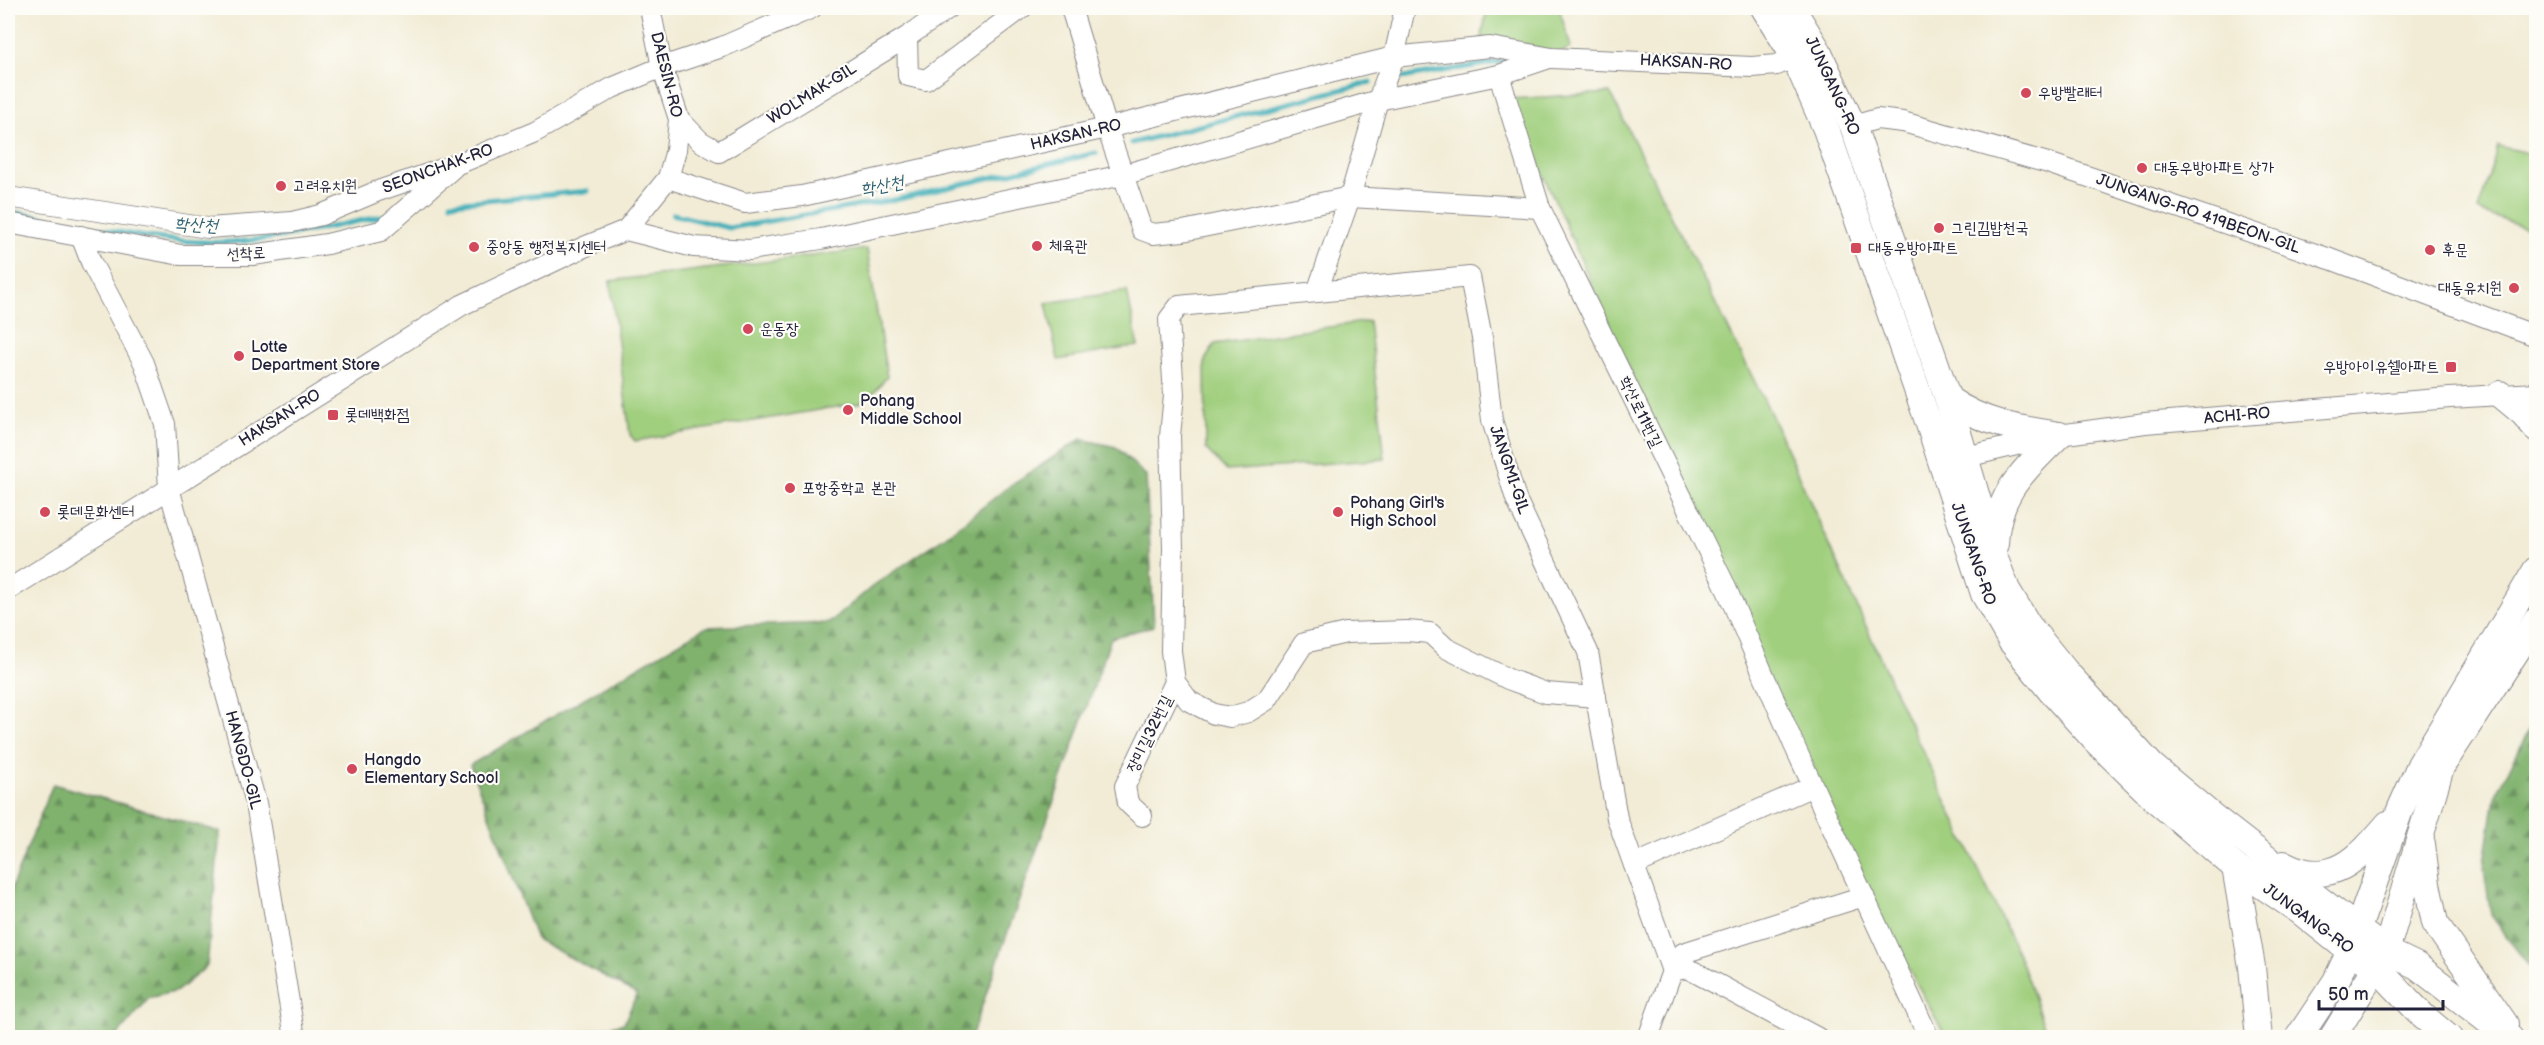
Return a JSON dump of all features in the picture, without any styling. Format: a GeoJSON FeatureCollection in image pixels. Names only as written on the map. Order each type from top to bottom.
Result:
{"type":"FeatureCollection","features":[{"type":"Feature","properties":{"kind":"main road","name":"JUNGANG-RO"},"geometry":{"type":"LineString","coordinates":[[1764,8],[1806,53],[1853,126],[1948,399],[1995,560],[2007,590],[2028,625],[2101,713],[2152,766],[2251,847],[2354,939],[2381,958]]}},
{"type":"Feature","properties":{"kind":"main road","name":"JUNGANG-RO"},"geometry":{"type":"LineString","coordinates":[[1792,8],[1827,129],[1984,594],[2011,641],[2050,690],[2097,742],[2155,799],[2235,867],[2301,912],[2354,939]]}},
{"type":"Feature","properties":{"kind":"main road"},"geometry":{"type":"LineString","coordinates":[[2500,394],[2523,413],[2536,428]]}},
{"type":"Feature","properties":{"kind":"main road"},"geometry":{"type":"LineString","coordinates":[[1948,399],[1966,411],[1998,424],[2059,435]]}},
{"type":"Feature","properties":{"kind":"main road"},"geometry":{"type":"LineString","coordinates":[[1995,560],[1998,518],[2004,500],[2025,471],[2059,435]]}},
{"type":"Feature","properties":{"kind":"main road"},"geometry":{"type":"LineString","coordinates":[[2298,1038],[2336,981],[2354,939],[2400,810],[2426,756],[2536,570]]}},
{"type":"Feature","properties":{"kind":"main road"},"geometry":{"type":"LineString","coordinates":[[2332,1038],[2381,958],[2441,767],[2536,621]]}},
{"type":"Feature","properties":{"kind":"main road"},"geometry":{"type":"LineString","coordinates":[[2251,847],[2295,870],[2320,873],[2332,871],[2355,861],[2400,810]]}},
{"type":"Feature","properties":{"kind":"main road"},"geometry":{"type":"LineString","coordinates":[[2420,832],[2435,923],[2503,1022],[2517,1038]]}},
{"type":"Feature","properties":{"kind":"main road"},"geometry":{"type":"LineString","coordinates":[[2235,867],[2252,967],[2259,1038]]}},
{"type":"Feature","properties":{"kind":"main road"},"geometry":{"type":"LineString","coordinates":[[2381,958],[2424,1017],[2449,1038]]}},
{"type":"Feature","properties":{"kind":"main road"},"geometry":{"type":"LineString","coordinates":[[2381,958],[2417,966],[2510,1038]]}},
{"type":"Feature","properties":{"kind":"street","name":"DAESIN-RO"},"geometry":{"type":"LineString","coordinates":[[650,8],[662,67],[679,119],[676,150],[668,178]]}},
{"type":"Feature","properties":{"kind":"street","name":"SEONCHAK-RO"},"geometry":{"type":"LineString","coordinates":[[8,197],[208,228],[292,222],[321,215],[378,190],[460,163],[535,132],[612,88],[662,67],[722,47],[812,8]]}},
{"type":"Feature","properties":{"kind":"street","name":"WOLMAK-GIL"},"geometry":{"type":"LineString","coordinates":[[679,119],[700,141],[720,152],[907,37],[949,8]]}},
{"type":"Feature","properties":{"kind":"street"},"geometry":{"type":"LineString","coordinates":[[907,37],[908,76],[926,80],[1023,8]]}},
{"type":"Feature","properties":{"kind":"street"},"geometry":{"type":"LineString","coordinates":[[1071,8],[1107,128],[1142,230],[1153,234],[1183,231],[1350,197],[1540,208]]}},
{"type":"Feature","properties":{"kind":"street"},"geometry":{"type":"LineString","coordinates":[[1406,8],[1394,57],[1378,100],[1350,197],[1317,292],[1179,306],[1169,319],[1174,395],[1170,436],[1173,548],[1171,651],[1175,682],[1189,701],[1214,714],[1230,717],[1248,712],[1267,700],[1304,643],[1346,633],[1407,631],[1430,633],[1446,648],[1475,664],[1546,693],[1596,697]]}},
{"type":"Feature","properties":{"kind":"street","name":"HAKSAN-RO"},"geometry":{"type":"LineString","coordinates":[[8,590],[462,305],[584,247],[626,230],[668,178],[745,203],[802,196],[1107,128],[1394,57],[1490,48],[1552,57],[1752,67],[1777,65],[1806,53]]}},
{"type":"Feature","properties":{"kind":"street","name":"HAKSAN-RO"},"geometry":{"type":"LineString","coordinates":[[626,230],[694,247],[750,250],[921,219],[1123,175],[1378,100],[1499,75],[1552,57]]}},
{"type":"Feature","properties":{"kind":"street","name":"학산로11번길"},"geometry":{"type":"LineString","coordinates":[[1499,75],[1540,208],[1723,581],[1794,745],[1929,1038]]}},
{"type":"Feature","properties":{"kind":"street","name":"JUNGANG-RO 419BEON-GIL"},"geometry":{"type":"LineString","coordinates":[[1853,126],[1877,119],[1903,122],[2048,164],[2330,259],[2536,336]]}},
{"type":"Feature","properties":{"kind":"street","name":"선착로"},"geometry":{"type":"LineString","coordinates":[[8,223],[181,255],[253,255],[327,244],[381,231],[460,163]]}},
{"type":"Feature","properties":{"kind":"street","name":"HANGDO-GIL"},"geometry":{"type":"LineString","coordinates":[[81,236],[91,262],[144,363],[165,424],[169,488],[256,803],[295,1038]]}},
{"type":"Feature","properties":{"kind":"street","name":"JANGMI-GIL"},"geometry":{"type":"LineString","coordinates":[[1317,292],[1470,277],[1483,343],[1492,420],[1516,499],[1588,652],[1617,818],[1672,971]]}},
{"type":"Feature","properties":{"kind":"street","name":"ACHI-RO"},"geometry":{"type":"LineString","coordinates":[[1942,464],[2059,435],[2145,423],[2535,390]]}},
{"type":"Feature","properties":{"kind":"street","name":"장미길32번길"},"geometry":{"type":"LineString","coordinates":[[1142,816],[1128,803],[1125,786],[1175,682]]}},
{"type":"Feature","properties":{"kind":"street"},"geometry":{"type":"LineString","coordinates":[[1634,865],[1813,786]]}},
{"type":"Feature","properties":{"kind":"street"},"geometry":{"type":"LineString","coordinates":[[1648,1038],[1672,971],[1683,953],[1864,896]]}},
{"type":"Feature","properties":{"kind":"street"},"geometry":{"type":"LineString","coordinates":[[1672,971],[1688,968],[1818,1038]]}},
{"type":"Feature","properties":{"kind":"green space"},"geometry":{"type":"Polygon","coordinates":[[[1487,8],[1559,8],[1571,47],[1552,58],[1480,48],[1487,8]]]}},
{"type":"Feature","properties":{"kind":"green space"},"geometry":{"type":"Polygon","coordinates":[[[1610,93],[1770,412],[1908,720],[2018,954],[2048,1037],[1946,1037],[1831,827],[1510,99],[1610,93]]]}},
{"type":"Feature","properties":{"kind":"green space"},"geometry":{"type":"Polygon","coordinates":[[[2498,146],[2536,155],[2536,210],[2532,230],[2478,211],[2498,146]]]}},
{"type":"Feature","properties":{"kind":"green space","name":"운동장"},"geometry":{"type":"Polygon","coordinates":[[[867,249],[887,377],[870,397],[860,403],[635,441],[630,435],[610,281],[867,249]]]}},
{"type":"Feature","properties":{"kind":"green space"},"geometry":{"type":"Polygon","coordinates":[[[1127,291],[1138,346],[1058,360],[1046,303],[1127,291]]]}},
{"type":"Feature","properties":{"kind":"green space"},"geometry":{"type":"Polygon","coordinates":[[[1369,321],[1385,459],[1227,471],[1206,449],[1205,360],[1215,344],[1369,321]]]}},
{"type":"Feature","properties":{"kind":"green space"},"geometry":{"type":"Polygon","coordinates":[[[1081,439],[1116,447],[1146,476],[1154,626],[1111,638],[971,1037],[564,1037],[624,1023],[637,994],[536,939],[470,765],[706,627],[829,623],[874,585],[946,536],[1012,484],[1081,439]]]}},
{"type":"Feature","properties":{"kind":"green space"},"geometry":{"type":"Polygon","coordinates":[[[2536,716],[2536,976],[2491,915],[2484,869],[2495,797],[2536,716]]]}},
{"type":"Feature","properties":{"kind":"green space"},"geometry":{"type":"Polygon","coordinates":[[[53,784],[220,832],[207,966],[177,991],[149,998],[116,1037],[8,1037],[8,896],[53,784]]]}},
{"type":"Feature","properties":{"kind":"waterway"},"geometry":{"type":"LineString","coordinates":[[1401,78],[1510,60]]}},
{"type":"Feature","properties":{"kind":"waterway","name":"학산천"},"geometry":{"type":"LineString","coordinates":[[1132,143],[1371,82]]}},
{"type":"Feature","properties":{"kind":"waterway","name":"학산천"},"geometry":{"type":"LineString","coordinates":[[673,214],[729,228],[899,199],[1096,153]]}},
{"type":"Feature","properties":{"kind":"waterway","name":"학산천"},"geometry":{"type":"LineString","coordinates":[[451,203],[588,191]]}},
{"type":"Feature","properties":{"kind":"waterway","name":"학산천"},"geometry":{"type":"LineString","coordinates":[[8,211],[146,237],[201,242],[248,241],[307,232],[383,216]]}},
{"type":"Feature","properties":{"kind":"place","name":"우방빨래터"},"geometry":{"type":"Point","coordinates":[2026,93]}},
{"type":"Feature","properties":{"kind":"place","name":"대동우방아파트 상가"},"geometry":{"type":"Point","coordinates":[2142,168]}},
{"type":"Feature","properties":{"kind":"place","name":"고려유치원"},"geometry":{"type":"Point","coordinates":[281,186]}},
{"type":"Feature","properties":{"kind":"place","name":"그린김밥천국"},"geometry":{"type":"Point","coordinates":[1939,228]}},
{"type":"Feature","properties":{"kind":"place","name":"체육관"},"geometry":{"type":"Point","coordinates":[1037,246]}},
{"type":"Feature","properties":{"kind":"place","name":"중앙동 행정복지센터"},"geometry":{"type":"Point","coordinates":[474,247]}},
{"type":"Feature","properties":{"kind":"place","name":"대동우방아파트"},"geometry":{"type":"Point","coordinates":[1856,248]}},
{"type":"Feature","properties":{"kind":"place","name":"후문"},"geometry":{"type":"Point","coordinates":[2430,250]}},
{"type":"Feature","properties":{"kind":"place","name":"대동유치원"},"geometry":{"type":"Point","coordinates":[2514,288]}},
{"type":"Feature","properties":{"kind":"place","name":"운동장"},"geometry":{"type":"Point","coordinates":[748,329]}},
{"type":"Feature","properties":{"kind":"place","name":"Lotte Department Store"},"geometry":{"type":"Point","coordinates":[239,356]}},
{"type":"Feature","properties":{"kind":"place","name":"우방아이유쉘아파트"},"geometry":{"type":"Point","coordinates":[2451,367]}},
{"type":"Feature","properties":{"kind":"place","name":"Pohang Middle School"},"geometry":{"type":"Point","coordinates":[848,410]}},
{"type":"Feature","properties":{"kind":"place","name":"롯데백화점"},"geometry":{"type":"Point","coordinates":[333,415]}},
{"type":"Feature","properties":{"kind":"place","name":"포항중학교 본관"},"geometry":{"type":"Point","coordinates":[790,488]}},
{"type":"Feature","properties":{"kind":"place","name":"롯데문화센터"},"geometry":{"type":"Point","coordinates":[45,512]}},
{"type":"Feature","properties":{"kind":"place","name":"Pohang Girl's High School"},"geometry":{"type":"Point","coordinates":[1338,512]}},
{"type":"Feature","properties":{"kind":"place","name":"Hangdo Elementary School"},"geometry":{"type":"Point","coordinates":[352,769]}}]}
